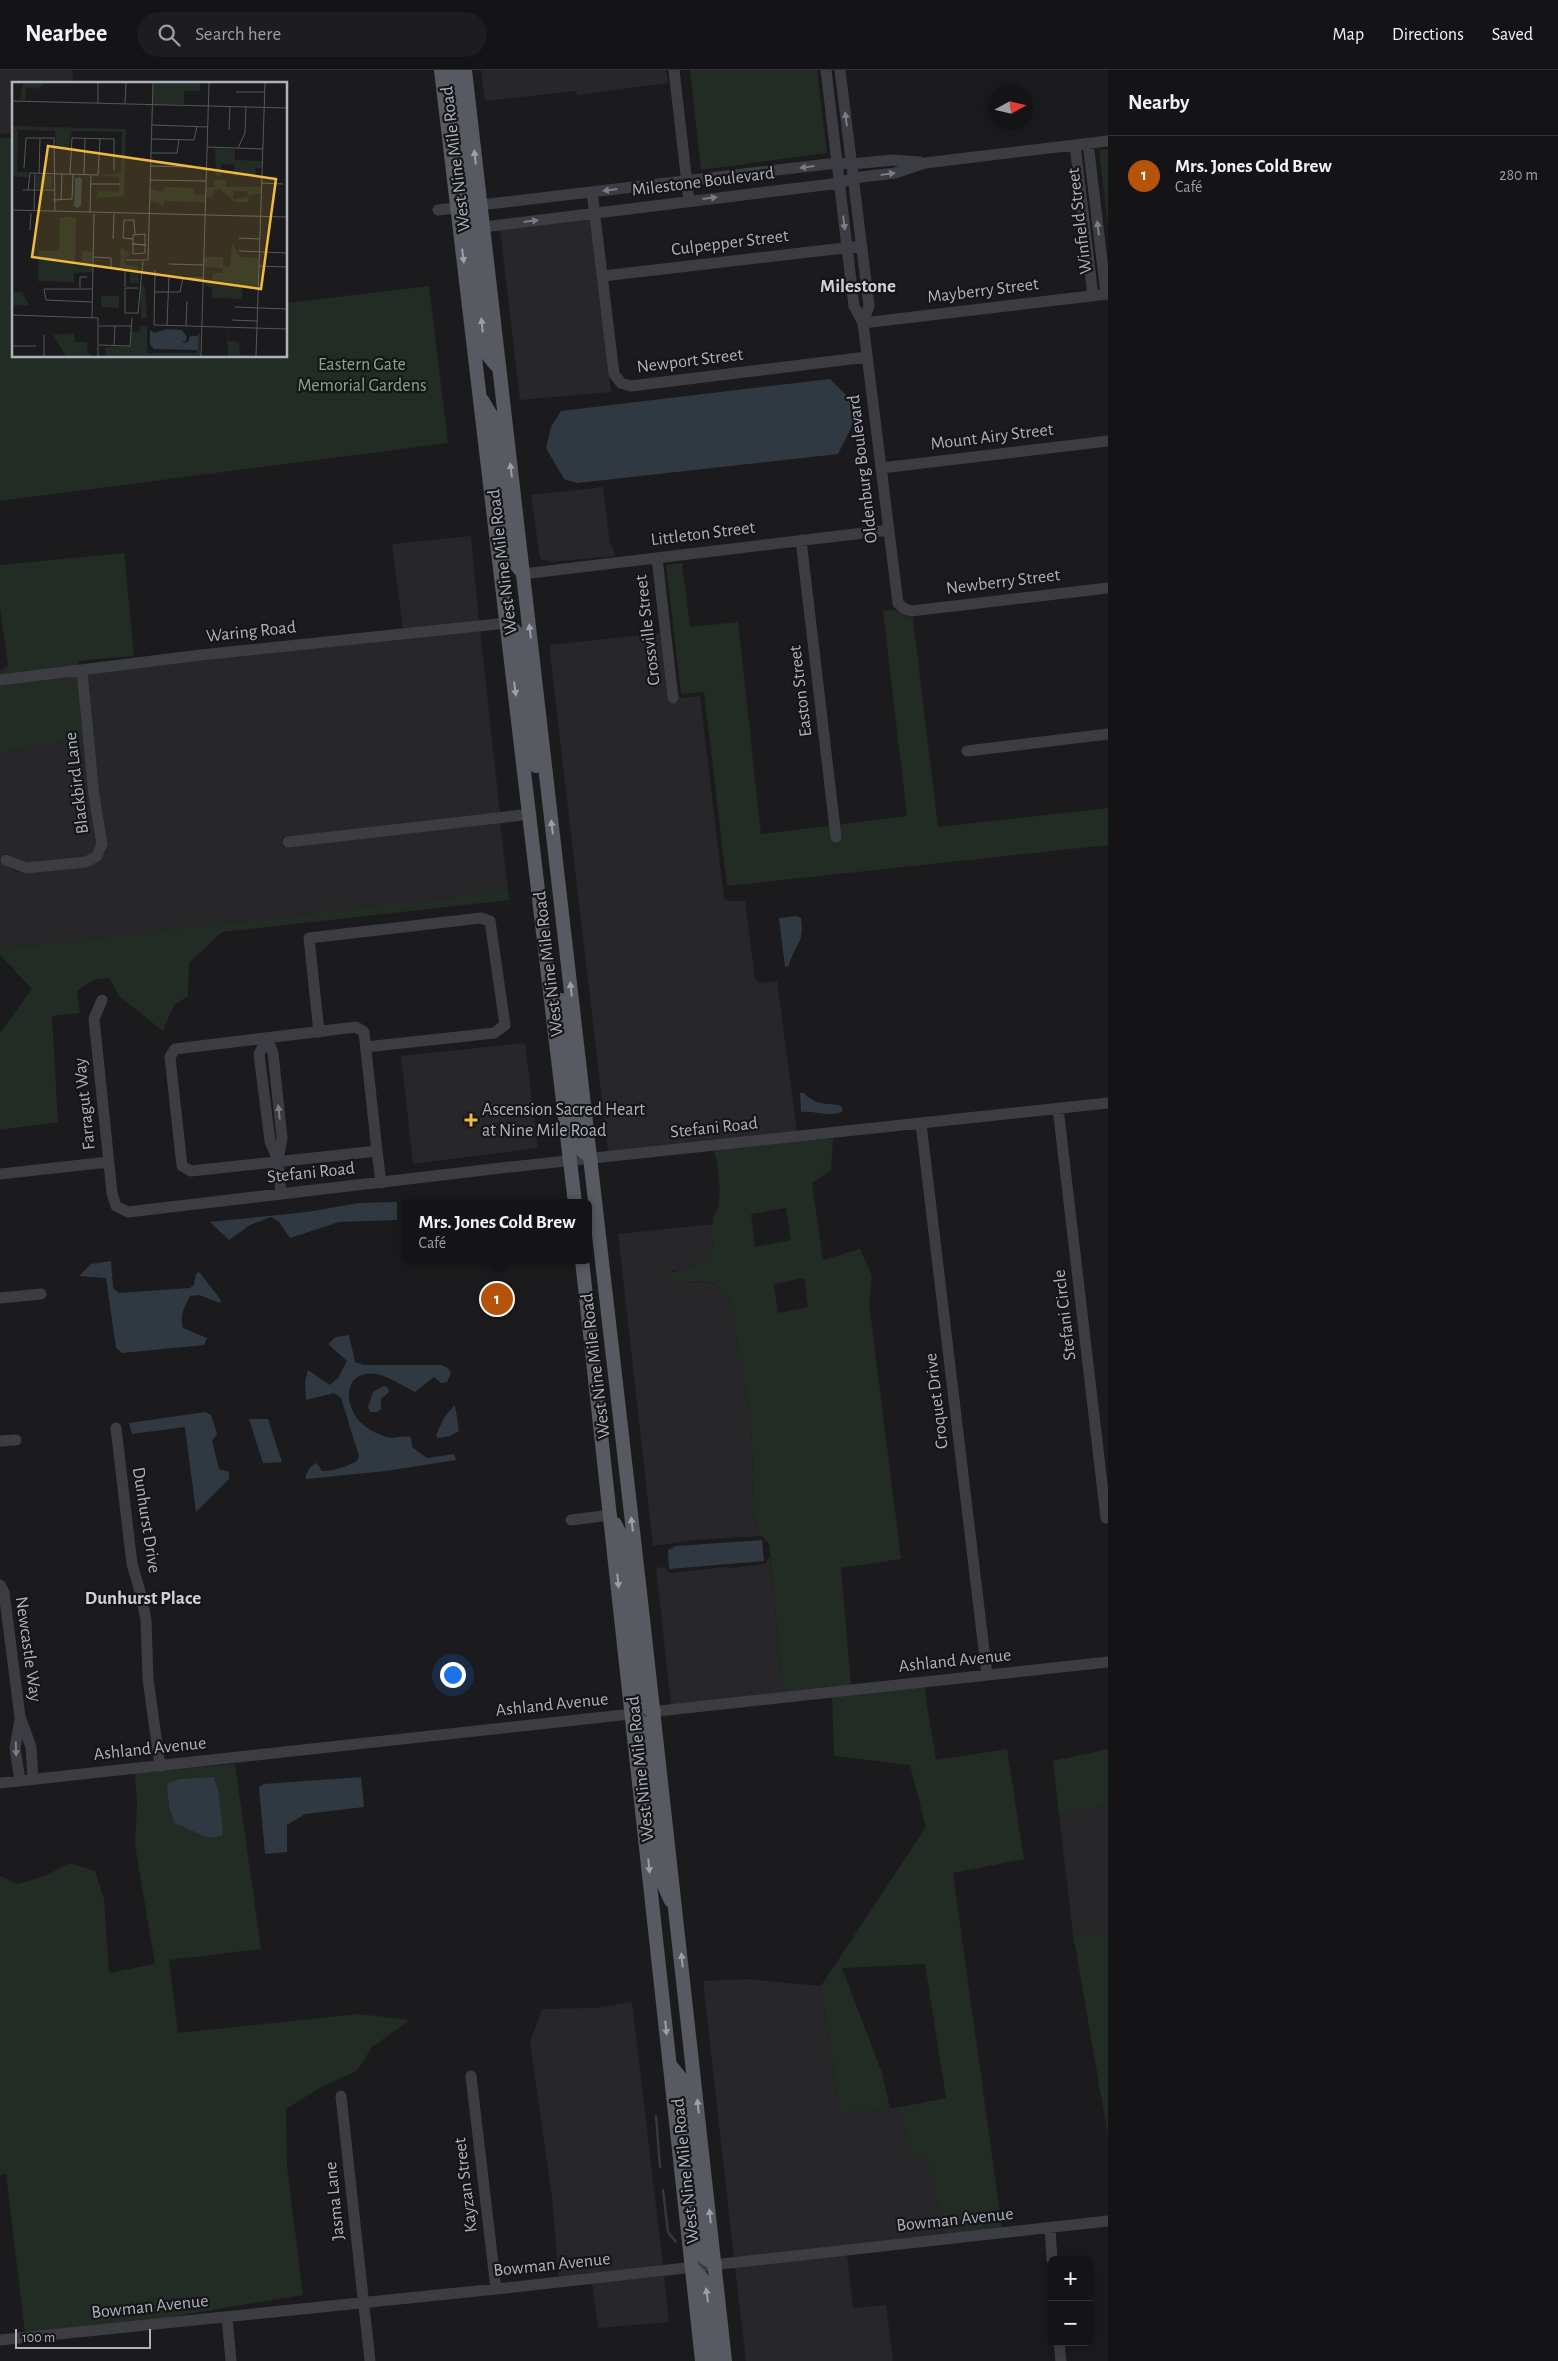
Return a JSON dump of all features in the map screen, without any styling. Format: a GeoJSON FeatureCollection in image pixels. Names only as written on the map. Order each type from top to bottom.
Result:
{"type":"FeatureCollection","features":[{"type":"Feature","properties":{"kind":"main road","name":"West Nine Mile Road"},"geometry":{"type":"LineString","coordinates":[[441,70],[468,207]]}},
{"type":"Feature","properties":{"kind":"main road"},"geometry":{"type":"LineString","coordinates":[[451,70],[468,207],[473,218],[483,227]]}},
{"type":"Feature","properties":{"kind":"main road","name":"West Nine Mile Road"},"geometry":{"type":"LineString","coordinates":[[465,70],[468,207],[479,395],[531,814],[575,1199]]}},
{"type":"Feature","properties":{"kind":"main road"},"geometry":{"type":"LineString","coordinates":[[468,207],[465,214],[472,234],[485,351],[499,368]]}},
{"type":"Feature","properties":{"kind":"main road","name":"West Nine Mile Road"},"geometry":{"type":"LineString","coordinates":[[483,227],[654,1711],[725,2361]]}},
{"type":"Feature","properties":{"kind":"main road"},"geometry":{"type":"LineString","coordinates":[[479,395],[494,420],[508,544],[513,561],[523,574]]}},
{"type":"Feature","properties":{"kind":"main road"},"geometry":{"type":"LineString","coordinates":[[507,623],[517,632],[522,653],[539,787],[548,794]]}},
{"type":"Feature","properties":{"kind":"main road"},"geometry":{"type":"LineString","coordinates":[[548,968],[558,978],[581,1149],[591,1159]]}},
{"type":"Feature","properties":{"kind":"main road"},"geometry":{"type":"LineString","coordinates":[[571,1162],[577,1165],[581,1171],[586,1199]]}},
{"type":"Feature","properties":{"kind":"main road"},"geometry":{"type":"LineString","coordinates":[[592,1252],[602,1340],[613,1356]]}},
{"type":"Feature","properties":{"kind":"main road","name":"West Nine Mile Road"},"geometry":{"type":"LineString","coordinates":[[582,1264],[702,2361]]}},
{"type":"Feature","properties":{"kind":"main road"},"geometry":{"type":"LineString","coordinates":[[611,1515],[625,1543],[643,1705],[654,1711]]}},
{"type":"Feature","properties":{"kind":"main road"},"geometry":{"type":"LineString","coordinates":[[632,1714],[644,1725],[663,1883],[677,1915]]}},
{"type":"Feature","properties":{"kind":"main road"},"geometry":{"type":"LineString","coordinates":[[670,2065],[684,2082],[701,2247],[705,2258],[715,2264]]}},
{"type":"Feature","properties":{"kind":"main road"},"geometry":{"type":"LineString","coordinates":[[692,2268],[701,2277],[706,2286],[715,2361]]}},
{"type":"Feature","properties":{"kind":"street"},"geometry":{"type":"LineString","coordinates":[[674,70],[689,201]]}},
{"type":"Feature","properties":{"kind":"street","name":"Oldenburg Boulevard"},"geometry":{"type":"LineString","coordinates":[[826,70],[854,308],[863,323]]}},
{"type":"Feature","properties":{"kind":"street","name":"Oldenburg Boulevard"},"geometry":{"type":"LineString","coordinates":[[840,70],[868,306],[863,323],[896,597],[903,608]]}},
{"type":"Feature","properties":{"kind":"street","name":"Milestone Boulevard"},"geometry":{"type":"LineString","coordinates":[[483,227],[840,183],[853,178],[895,173],[925,163],[1108,141]]}},
{"type":"Feature","properties":{"kind":"street","name":"Winfield Street"},"geometry":{"type":"LineString","coordinates":[[1088,143],[1107,294]]}},
{"type":"Feature","properties":{"kind":"street","name":"Winfield Street"},"geometry":{"type":"LineString","coordinates":[[1075,145],[1093,296]]}},
{"type":"Feature","properties":{"kind":"street","name":"Milestone Boulevard"},"geometry":{"type":"LineString","coordinates":[[438,210],[837,163],[852,164],[893,160],[925,163]]}},
{"type":"Feature","properties":{"kind":"street","name":"Newport Street"},"geometry":{"type":"LineString","coordinates":[[592,192],[614,374],[620,383],[626,385],[867,357]]}},
{"type":"Feature","properties":{"kind":"street","name":"Culpepper Street"},"geometry":{"type":"LineString","coordinates":[[603,276],[861,246]]}},
{"type":"Feature","properties":{"kind":"street","name":"Mayberry Street"},"geometry":{"type":"LineString","coordinates":[[863,323],[1107,294]]}},
{"type":"Feature","properties":{"kind":"street","name":"Mount Airy Street"},"geometry":{"type":"LineString","coordinates":[[881,468],[1108,441]]}},
{"type":"Feature","properties":{"kind":"street","name":"Littleton Street"},"geometry":{"type":"LineString","coordinates":[[523,574],[888,530]]}},
{"type":"Feature","properties":{"kind":"street","name":"Easton Street"},"geometry":{"type":"LineString","coordinates":[[801,540],[836,837]]}},
{"type":"Feature","properties":{"kind":"street","name":"Crossville Street"},"geometry":{"type":"LineString","coordinates":[[657,558],[673,698]]}},
{"type":"Feature","properties":{"kind":"street","name":"Newberry Street"},"geometry":{"type":"LineString","coordinates":[[903,608],[911,611],[1108,588]]}},
{"type":"Feature","properties":{"kind":"street","name":"Waring Road"},"geometry":{"type":"LineString","coordinates":[[0,680],[211,654],[507,623]]}},
{"type":"Feature","properties":{"kind":"street","name":"Blackbird Lane"},"geometry":{"type":"LineString","coordinates":[[6,860],[26,868],[86,862],[97,856],[100,850],[102,844],[94,796],[82,670]]}},
{"type":"Feature","properties":{"kind":"street"},"geometry":{"type":"LineString","coordinates":[[967,751],[1108,734]]}},
{"type":"Feature","properties":{"kind":"street"},"geometry":{"type":"LineString","coordinates":[[288,842],[531,814]]}},
{"type":"Feature","properties":{"kind":"street"},"geometry":{"type":"LineString","coordinates":[[320,1032],[309,938],[480,918],[490,921],[505,1025],[494,1033],[366,1047]]}},
{"type":"Feature","properties":{"kind":"street","name":"Farragut Way"},"geometry":{"type":"LineString","coordinates":[[102,1000],[94,1019],[108,1162],[113,1201],[116,1206]]}},
{"type":"Feature","properties":{"kind":"street"},"geometry":{"type":"LineString","coordinates":[[377,1151],[278,1160],[191,1171],[182,1166],[170,1057],[175,1048],[356,1027],[364,1032],[381,1183]]}},
{"type":"Feature","properties":{"kind":"street"},"geometry":{"type":"LineString","coordinates":[[267,1038],[273,1053],[282,1138],[278,1160],[281,1194]]}},
{"type":"Feature","properties":{"kind":"street","name":"Stefani Road"},"geometry":{"type":"LineString","coordinates":[[116,1206],[128,1212],[1108,1103]]}},
{"type":"Feature","properties":{"kind":"street","name":"Stefani Circle"},"geometry":{"type":"LineString","coordinates":[[1058,1108],[1106,1518]]}},
{"type":"Feature","properties":{"kind":"street","name":"Croquet Drive"},"geometry":{"type":"LineString","coordinates":[[921,1124],[987,1675]]}},
{"type":"Feature","properties":{"kind":"street"},"geometry":{"type":"LineString","coordinates":[[0,1174],[108,1162]]}},
{"type":"Feature","properties":{"kind":"street"},"geometry":{"type":"LineString","coordinates":[[0,1298],[41,1294]]}},
{"type":"Feature","properties":{"kind":"street","name":"Dunhurst Drive"},"geometry":{"type":"LineString","coordinates":[[116,1428],[132,1564],[146,1620],[148,1679],[160,1766]]}},
{"type":"Feature","properties":{"kind":"street"},"geometry":{"type":"LineString","coordinates":[[0,1441],[16,1440]]}},
{"type":"Feature","properties":{"kind":"street"},"geometry":{"type":"LineString","coordinates":[[571,1520],[611,1515]]}},
{"type":"Feature","properties":{"kind":"street","name":"Newcastle Way"},"geometry":{"type":"LineString","coordinates":[[0,1585],[4,1592],[20,1717],[31,1747],[33,1779]]}},
{"type":"Feature","properties":{"kind":"street","name":"Ashland Avenue"},"geometry":{"type":"LineString","coordinates":[[0,1783],[1108,1662]]}},
{"type":"Feature","properties":{"kind":"street","name":"Newcastle Way"},"geometry":{"type":"LineString","coordinates":[[20,1717],[15,1748],[20,1781]]}},
{"type":"Feature","properties":{"kind":"street","name":"Kayzan Street"},"geometry":{"type":"LineString","coordinates":[[471,2076],[496,2289]]}},
{"type":"Feature","properties":{"kind":"street","name":"Jasma Lane"},"geometry":{"type":"LineString","coordinates":[[341,2096],[370,2361]]}},
{"type":"Feature","properties":{"kind":"street","name":"Bowman Avenue"},"geometry":{"type":"LineString","coordinates":[[0,2340],[692,2268],[1108,2221]]}},
{"type":"Feature","properties":{"kind":"street"},"geometry":{"type":"LineString","coordinates":[[1050,2228],[1052,2256]]}},
{"type":"Feature","properties":{"kind":"street"},"geometry":{"type":"LineString","coordinates":[[227,2317],[231,2361]]}},
{"type":"Feature","properties":{"kind":"street"},"geometry":{"type":"LineString","coordinates":[[1059,2346],[1061,2361]]}},
{"type":"Feature","properties":{"kind":"shaded area"},"geometry":{"type":"Polygon","coordinates":[[[0,70],[72,70],[74,82],[12,82],[12,133],[0,134],[0,70]]]}},
{"type":"Feature","properties":{"kind":"shaded area"},"geometry":{"type":"Polygon","coordinates":[[[481,70],[666,70],[668,83],[578,95],[575,91],[485,101],[481,70]]]}},
{"type":"Feature","properties":{"kind":"shaded area"},"geometry":{"type":"Polygon","coordinates":[[[590,217],[611,392],[520,400],[500,229],[590,217]]]}},
{"type":"Feature","properties":{"kind":"shaded area"},"geometry":{"type":"Polygon","coordinates":[[[830,379],[848,397],[855,420],[838,454],[577,483],[564,479],[546,448],[551,427],[561,411],[830,379]]]}},
{"type":"Feature","properties":{"kind":"shaded area"},"geometry":{"type":"Polygon","coordinates":[[[603,487],[610,544],[613,546],[615,556],[550,562],[540,559],[531,495],[603,487]]]}},
{"type":"Feature","properties":{"kind":"shaded area"},"geometry":{"type":"Polygon","coordinates":[[[471,536],[479,621],[403,629],[392,544],[471,536]]]}},
{"type":"Feature","properties":{"kind":"shaded area"},"geometry":{"type":"Polygon","coordinates":[[[480,630],[500,813],[282,838],[283,847],[500,822],[508,890],[0,949],[0,861],[15,871],[26,873],[100,859],[106,851],[107,843],[99,795],[88,674],[480,630]]]}},
{"type":"Feature","properties":{"kind":"shaded area"},"geometry":{"type":"Polygon","coordinates":[[[660,633],[668,703],[679,702],[678,695],[682,698],[700,696],[724,898],[729,901],[745,901],[755,979],[760,983],[777,981],[797,1132],[608,1152],[549,645],[660,633]]]}},
{"type":"Feature","properties":{"kind":"shaded area"},"geometry":{"type":"Polygon","coordinates":[[[81,709],[97,844],[93,853],[85,857],[26,863],[5,853],[0,859],[0,753],[83,739],[81,709]]]}},
{"type":"Feature","properties":{"kind":"shaded area"},"geometry":{"type":"Polygon","coordinates":[[[796,916],[801,918],[802,934],[789,966],[785,967],[779,918],[796,916]]]}},
{"type":"Feature","properties":{"kind":"shaded area","name":"Ascension Sacred Heart at Nine Mile Road"},"geometry":{"type":"Polygon","coordinates":[[[525,1043],[538,1148],[413,1164],[401,1056],[525,1043]]]}},
{"type":"Feature","properties":{"kind":"shaded area"},"geometry":{"type":"Polygon","coordinates":[[[800,1093],[804,1093],[818,1102],[841,1106],[843,1111],[834,1114],[801,1112],[800,1093]]]}},
{"type":"Feature","properties":{"kind":"shaded area"},"geometry":{"type":"Polygon","coordinates":[[[397,1202],[397,1220],[339,1222],[290,1238],[279,1222],[271,1217],[250,1225],[229,1240],[210,1222],[307,1212],[359,1203],[397,1202]]]}},
{"type":"Feature","properties":{"kind":"shaded area"},"geometry":{"type":"Polygon","coordinates":[[[714,1224],[712,1252],[705,1261],[686,1269],[672,1271],[690,1283],[705,1281],[720,1287],[729,1294],[751,1422],[752,1506],[758,1532],[762,1536],[694,1540],[653,1546],[618,1234],[714,1224]]]}},
{"type":"Feature","properties":{"kind":"shaded area"},"geometry":{"type":"Polygon","coordinates":[[[111,1261],[113,1288],[119,1293],[190,1288],[194,1285],[196,1274],[199,1272],[221,1300],[220,1303],[199,1295],[190,1296],[183,1311],[182,1324],[183,1328],[207,1338],[204,1345],[122,1353],[116,1348],[106,1278],[79,1276],[91,1264],[111,1261]]]}},
{"type":"Feature","properties":{"kind":"shaded area"},"geometry":{"type":"Polygon","coordinates":[[[349,1335],[355,1362],[363,1365],[441,1365],[448,1368],[451,1373],[447,1382],[441,1383],[434,1377],[415,1392],[382,1375],[366,1374],[358,1377],[353,1382],[349,1396],[350,1405],[359,1421],[372,1431],[390,1438],[411,1437],[412,1447],[427,1458],[454,1454],[456,1460],[386,1471],[306,1479],[306,1474],[317,1463],[322,1471],[331,1470],[357,1461],[359,1456],[341,1398],[334,1393],[306,1400],[305,1382],[308,1370],[330,1385],[338,1378],[347,1361],[328,1344],[336,1337],[349,1335]]]}},
{"type":"Feature","properties":{"kind":"shaded area"},"geometry":{"type":"Polygon","coordinates":[[[384,1386],[388,1388],[389,1392],[381,1399],[381,1409],[377,1412],[370,1412],[368,1407],[373,1392],[384,1386]]]}},
{"type":"Feature","properties":{"kind":"shaded area"},"geometry":{"type":"Polygon","coordinates":[[[455,1405],[459,1431],[450,1436],[438,1438],[436,1435],[445,1416],[455,1405]]]}},
{"type":"Feature","properties":{"kind":"shaded area"},"geometry":{"type":"Polygon","coordinates":[[[206,1412],[211,1415],[217,1434],[212,1441],[219,1469],[229,1472],[229,1479],[196,1512],[185,1427],[132,1434],[129,1423],[206,1412]]]}},
{"type":"Feature","properties":{"kind":"shaded area"},"geometry":{"type":"Polygon","coordinates":[[[249,1419],[268,1419],[282,1462],[263,1463],[249,1419]]]}},
{"type":"Feature","properties":{"kind":"shaded area"},"geometry":{"type":"Polygon","coordinates":[[[762,1540],[764,1561],[669,1569],[668,1550],[676,1546],[762,1540]]]}},
{"type":"Feature","properties":{"kind":"shaded area"},"geometry":{"type":"Polygon","coordinates":[[[769,1558],[783,1693],[671,1705],[656,1568],[665,1567],[670,1573],[725,1567],[732,1568],[765,1564],[769,1558]]]}},
{"type":"Feature","properties":{"kind":"shaded area"},"geometry":{"type":"Polygon","coordinates":[[[214,1777],[218,1790],[223,1831],[222,1836],[209,1838],[175,1823],[169,1807],[167,1784],[179,1779],[214,1777]]]}},
{"type":"Feature","properties":{"kind":"shaded area"},"geometry":{"type":"Polygon","coordinates":[[[361,1777],[364,1807],[305,1814],[287,1825],[287,1852],[265,1854],[259,1787],[264,1784],[361,1777]]]}},
{"type":"Feature","properties":{"kind":"shaded area"},"geometry":{"type":"Polygon","coordinates":[[[1108,1806],[1108,1936],[1073,1934],[1059,1814],[1108,1806]]]}},
{"type":"Feature","properties":{"kind":"shaded area"},"geometry":{"type":"Polygon","coordinates":[[[747,1979],[821,1986],[840,2113],[900,2107],[910,2152],[929,2159],[943,2234],[734,2258],[703,1981],[747,1979]]]}},
{"type":"Feature","properties":{"kind":"shaded area"},"geometry":{"type":"Polygon","coordinates":[[[632,2002],[663,2266],[559,2278],[552,2198],[530,2042],[542,2009],[595,2008],[632,2002]]]}},
{"type":"Feature","properties":{"kind":"shaded area"},"geometry":{"type":"Polygon","coordinates":[[[847,2254],[853,2308],[886,2305],[893,2361],[746,2361],[735,2267],[847,2254]]]}},
{"type":"Feature","properties":{"kind":"shaded area"},"geometry":{"type":"Polygon","coordinates":[[[664,2276],[669,2322],[598,2328],[592,2283],[664,2276]]]}},
{"type":"Feature","properties":{"kind":"green space"},"geometry":{"type":"Polygon","coordinates":[[[690,70],[817,70],[827,153],[701,170],[690,70]]]}},
{"type":"Feature","properties":{"kind":"green space","name":"Eastern Gate Memorial Gardens"},"geometry":{"type":"Polygon","coordinates":[[[12,137],[12,358],[288,358],[288,303],[429,286],[448,443],[0,501],[0,138],[12,137]]]}},
{"type":"Feature","properties":{"kind":"green space"},"geometry":{"type":"Polygon","coordinates":[[[1108,149],[1108,225],[1099,150],[1108,149]]]}},
{"type":"Feature","properties":{"kind":"green space"},"geometry":{"type":"Polygon","coordinates":[[[124,553],[134,656],[78,661],[78,666],[0,675],[0,671],[8,666],[0,608],[0,565],[124,553]]]}},
{"type":"Feature","properties":{"kind":"green space"},"geometry":{"type":"Polygon","coordinates":[[[682,563],[690,627],[738,622],[761,834],[907,816],[883,611],[895,610],[913,619],[938,827],[1108,808],[1108,845],[727,886],[704,692],[681,694],[666,565],[682,563]]]}},
{"type":"Feature","properties":{"kind":"green space"},"geometry":{"type":"Polygon","coordinates":[[[78,675],[83,739],[0,753],[0,684],[78,675]]]}},
{"type":"Feature","properties":{"kind":"green space"},"geometry":{"type":"Polygon","coordinates":[[[508,890],[509,900],[222,932],[189,963],[188,996],[174,1005],[163,1031],[119,996],[109,978],[93,980],[77,991],[80,1013],[52,1016],[58,1122],[0,1130],[0,1033],[32,989],[0,955],[0,949],[508,890]]]}},
{"type":"Feature","properties":{"kind":"green space"},"geometry":{"type":"Polygon","coordinates":[[[833,1138],[831,1170],[812,1183],[823,1260],[860,1249],[872,1276],[869,1303],[901,1559],[841,1568],[851,1685],[783,1693],[769,1544],[758,1532],[752,1506],[751,1422],[729,1294],[718,1286],[705,1281],[682,1284],[667,1278],[679,1270],[704,1261],[711,1252],[713,1218],[718,1208],[720,1193],[714,1150],[833,1138]],[[786,1208],[751,1214],[755,1247],[791,1240],[786,1208]],[[804,1278],[774,1284],[778,1313],[808,1307],[804,1278]]]}},
{"type":"Feature","properties":{"kind":"green space"},"geometry":{"type":"Polygon","coordinates":[[[924,1686],[936,1760],[1007,1749],[1024,1859],[953,1873],[1002,2228],[943,2234],[929,2160],[910,2152],[900,2107],[946,2098],[925,1964],[842,1968],[882,2073],[890,2108],[840,2113],[821,1986],[926,1827],[910,1765],[834,1756],[832,1696],[924,1686]]]}},
{"type":"Feature","properties":{"kind":"green space"},"geometry":{"type":"Polygon","coordinates":[[[1108,1749],[1108,1806],[1059,1814],[1053,1761],[1108,1749]]]}},
{"type":"Feature","properties":{"kind":"green space"},"geometry":{"type":"Polygon","coordinates":[[[235,1764],[261,1949],[169,1960],[178,2033],[359,2014],[410,2020],[372,2047],[357,2071],[323,2086],[286,2109],[287,2167],[303,2295],[158,2319],[25,2333],[6,2174],[0,2175],[0,1876],[17,1884],[45,1876],[70,1863],[95,1871],[104,1899],[109,1973],[155,1964],[135,1845],[137,1804],[135,1773],[235,1764]]]}},
{"type":"Feature","properties":{"kind":"green space"},"geometry":{"type":"Polygon","coordinates":[[[1073,1934],[1108,1936],[1108,2136],[1073,1934]]]}},
{"type":"Feature","properties":{"kind":"waterway"},"geometry":{"type":"LineString","coordinates":[[656,2116],[660,2167]]}},
{"type":"Feature","properties":{"kind":"waterway"},"geometry":{"type":"LineString","coordinates":[[663,2190],[668,2232],[676,2242]]}},
{"type":"Feature","properties":{"kind":"place","name":"Ascension Sacred Heart at Nine Mile Road"},"geometry":{"type":"Point","coordinates":[471,1120]}},
{"type":"Feature","properties":{"kind":"place","name":"Mrs. Jones Cold Brew"},"geometry":{"type":"Point","coordinates":[497,1299]}},
{"type":"Feature","properties":{"kind":"district","name":"Milestone"},"geometry":{"type":"Point","coordinates":[858,286]}},
{"type":"Feature","properties":{"kind":"district","name":"Dunhurst Place"},"geometry":{"type":"Point","coordinates":[143,1598]}}]}
